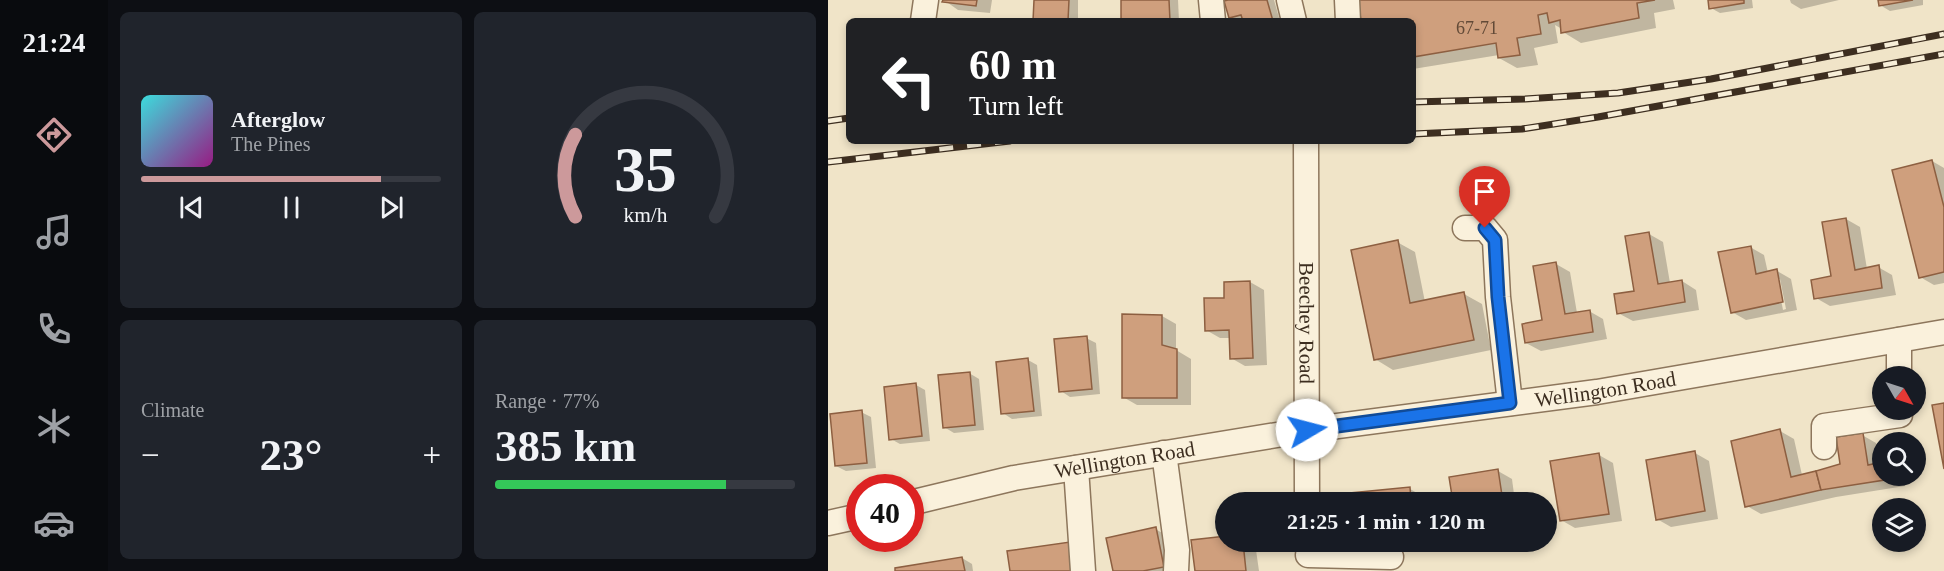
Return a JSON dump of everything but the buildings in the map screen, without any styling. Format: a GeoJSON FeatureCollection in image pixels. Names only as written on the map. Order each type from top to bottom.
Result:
{"type":"FeatureCollection","features":[{"type":"Feature","properties":{"kind":"street"},"geometry":{"type":"LineString","coordinates":[[923,18],[926,0]]}},
{"type":"Feature","properties":{"kind":"street"},"geometry":{"type":"LineString","coordinates":[[1211,0],[1213,18]]}},
{"type":"Feature","properties":{"kind":"street"},"geometry":{"type":"LineString","coordinates":[[1289,0],[1293,18]]}},
{"type":"Feature","properties":{"kind":"street"},"geometry":{"type":"LineString","coordinates":[[1347,0],[1348,18]]}},
{"type":"Feature","properties":{"kind":"street","name":"Beechey Road"},"geometry":{"type":"LineString","coordinates":[[1306,144],[1307,492]]}},
{"type":"Feature","properties":{"kind":"street"},"geometry":{"type":"LineString","coordinates":[[1465,228],[1485,228],[1495,240],[1498,297],[1510,403]]}},
{"type":"Feature","properties":{"kind":"street","name":"Wellington Road"},"geometry":{"type":"LineString","coordinates":[[924,500],[1014,478],[1164,453],[1307,430],[1597,392],[1944,332]]}},
{"type":"Feature","properties":{"kind":"street"},"geometry":{"type":"LineString","coordinates":[[1899,340],[1899,366]]}},
{"type":"Feature","properties":{"kind":"street"},"geometry":{"type":"LineString","coordinates":[[1824,447],[1824,426],[1872,419]]}},
{"type":"Feature","properties":{"kind":"street"},"geometry":{"type":"LineString","coordinates":[[1164,453],[1177,550],[1176,571]]}},
{"type":"Feature","properties":{"kind":"street"},"geometry":{"type":"LineString","coordinates":[[1076,468],[1083,571]]}},
{"type":"Feature","properties":{"kind":"street"},"geometry":{"type":"LineString","coordinates":[[828,523],[846,519]]}},
{"type":"Feature","properties":{"kind":"street"},"geometry":{"type":"LineString","coordinates":[[1308,556],[1391,558]]}},
{"type":"Feature","properties":{"kind":"railway"},"geometry":{"type":"LineString","coordinates":[[1416,102],[1525,99],[1618,93],[1711,79],[1944,34]]}},
{"type":"Feature","properties":{"kind":"railway"},"geometry":{"type":"LineString","coordinates":[[1416,134],[1522,129],[1944,54]]}},
{"type":"Feature","properties":{"kind":"railway"},"geometry":{"type":"LineString","coordinates":[[828,121],[846,118]]}},
{"type":"Feature","properties":{"kind":"railway"},"geometry":{"type":"LineString","coordinates":[[828,162],[984,144]]}},
{"type":"Feature","properties":{"kind":"route"},"geometry":{"type":"LineString","coordinates":[[1307,430],[1510,403],[1498,297],[1495,240],[1485,228]]}}]}
